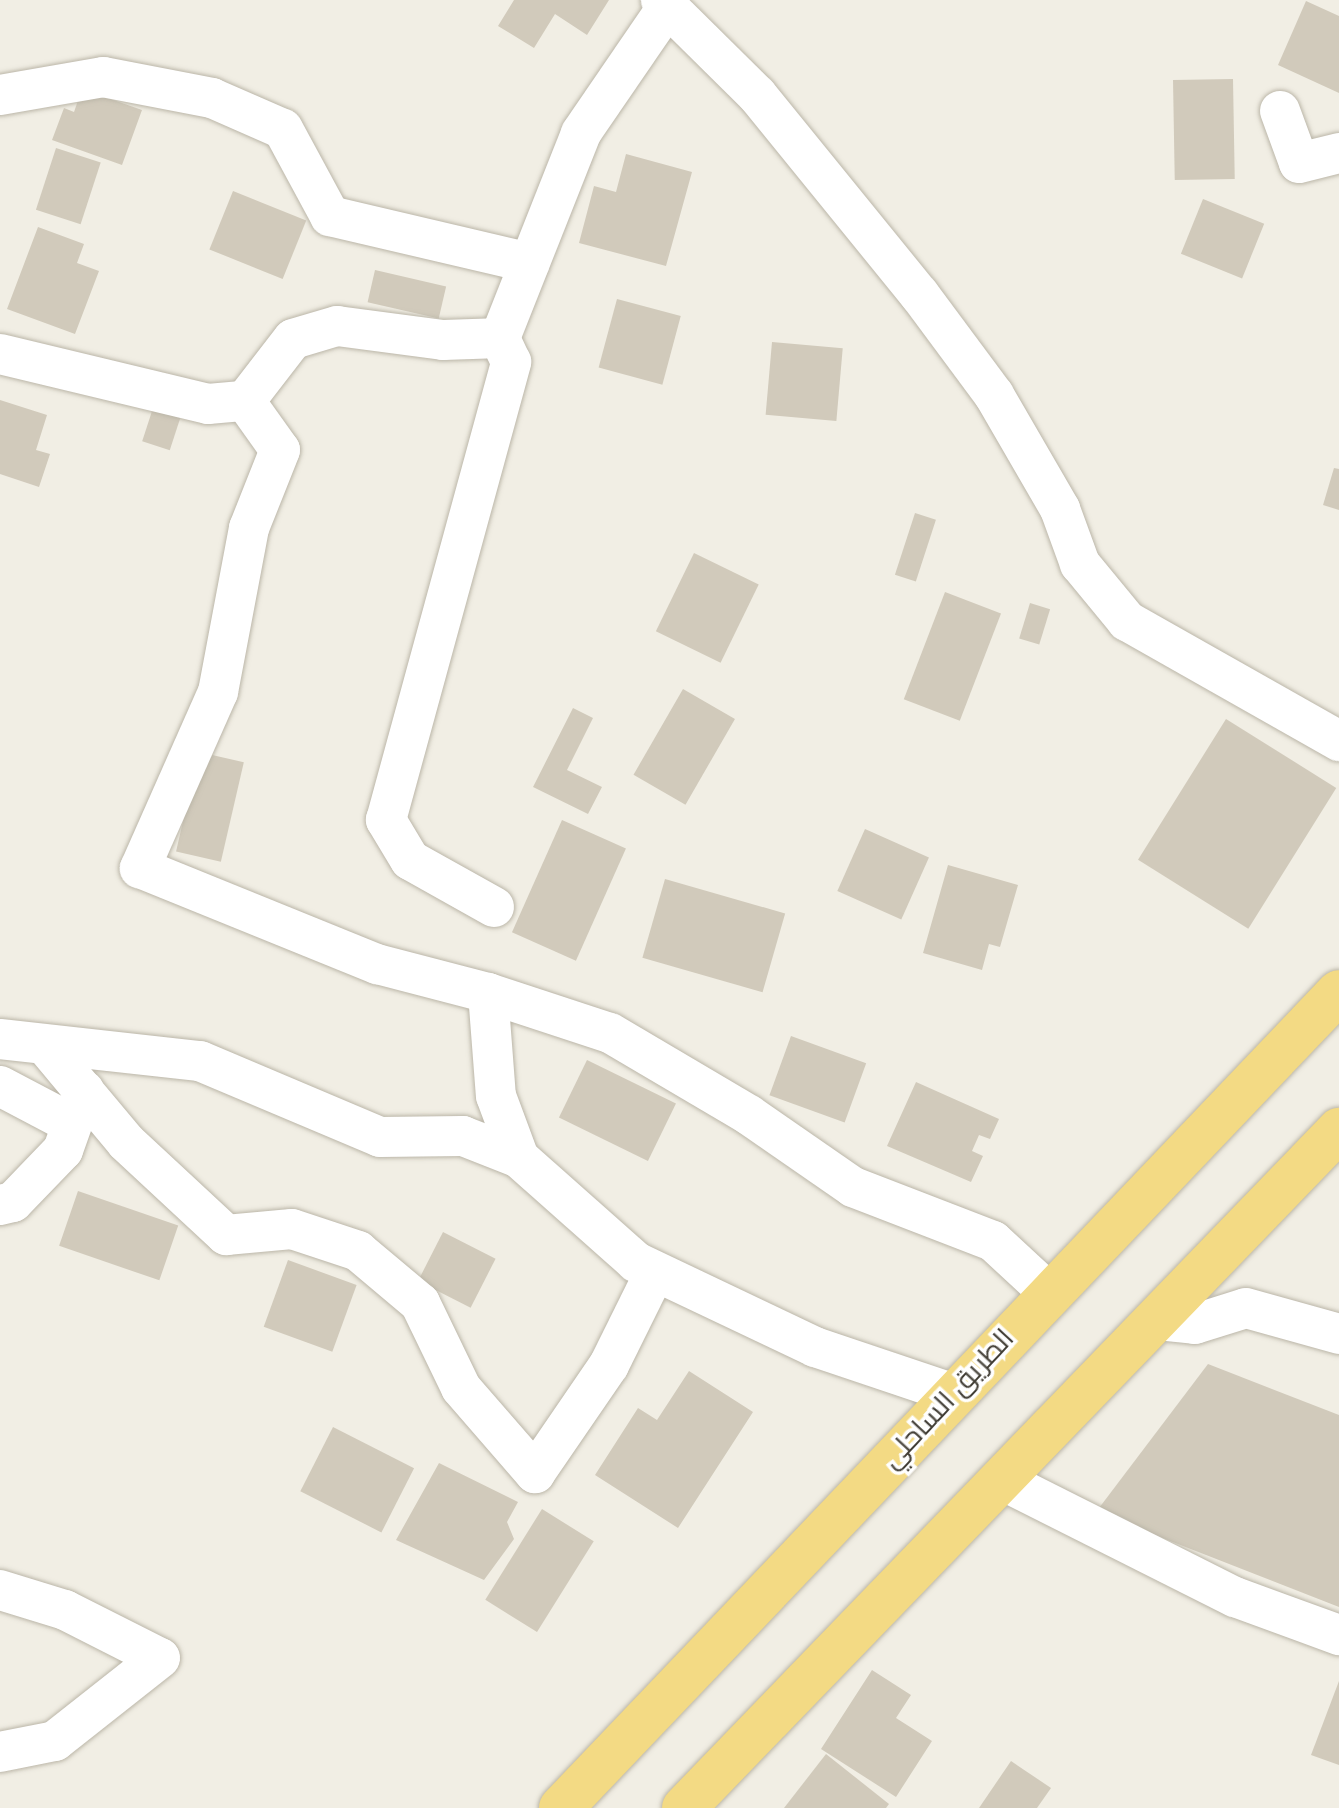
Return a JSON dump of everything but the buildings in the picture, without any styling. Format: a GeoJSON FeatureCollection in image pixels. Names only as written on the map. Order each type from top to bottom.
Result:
{"type":"FeatureCollection","features":[{"type":"Feature","properties":{"kind":"highway","name":"الطريق الساحلي"},"geometry":{"type":"LineString","coordinates":[[561,1808],[1047,1291],[1339,992]]}},
{"type":"Feature","properties":{"kind":"highway"},"geometry":{"type":"LineString","coordinates":[[684,1808],[1006,1482],[1339,1130]]}},
{"type":"Feature","properties":{"kind":"street"},"geometry":{"type":"LineString","coordinates":[[494,907],[410,860],[386,820],[511,362],[500,338],[581,133],[664,3],[757,95],[957,344],[1060,509],[1080,564],[1127,621],[1339,741]]}},
{"type":"Feature","properties":{"kind":"street"},"geometry":{"type":"LineString","coordinates":[[0,95],[103,77],[212,98],[283,129],[330,216],[530,263]]}},
{"type":"Feature","properties":{"kind":"street"},"geometry":{"type":"LineString","coordinates":[[1280,111],[1299,163],[1339,153]]}},
{"type":"Feature","properties":{"kind":"street"},"geometry":{"type":"LineString","coordinates":[[0,354],[208,404],[245,401],[293,339],[337,326],[443,340],[500,338]]}},
{"type":"Feature","properties":{"kind":"street"},"geometry":{"type":"LineString","coordinates":[[245,401],[280,450],[249,528],[218,692],[140,868],[377,964],[488,993],[610,1033],[749,1115],[853,1187],[993,1241],[1047,1291]]}},
{"type":"Feature","properties":{"kind":"street"},"geometry":{"type":"LineString","coordinates":[[488,993],[496,1096],[519,1158]]}},
{"type":"Feature","properties":{"kind":"street"},"geometry":{"type":"LineString","coordinates":[[0,1039],[200,1061],[313,1103],[380,1137],[463,1136],[519,1158],[577,1216],[655,1272],[815,1347],[952,1393]]}},
{"type":"Feature","properties":{"kind":"street"},"geometry":{"type":"LineString","coordinates":[[45,1045],[78,1108],[226,1235],[292,1229],[358,1251],[420,1303],[461,1388],[535,1473],[609,1365],[655,1272]]}},
{"type":"Feature","properties":{"kind":"street"},"geometry":{"type":"LineString","coordinates":[[0,1086],[78,1108]]}},
{"type":"Feature","properties":{"kind":"street"},"geometry":{"type":"LineString","coordinates":[[0,1205],[13,1202],[63,1150],[78,1108]]}},
{"type":"Feature","properties":{"kind":"street"},"geometry":{"type":"LineString","coordinates":[[1158,1320],[1195,1324],[1246,1308],[1339,1334]]}},
{"type":"Feature","properties":{"kind":"street"},"geometry":{"type":"LineString","coordinates":[[1006,1482],[1235,1597],[1339,1635]]}},
{"type":"Feature","properties":{"kind":"street"},"geometry":{"type":"LineString","coordinates":[[0,1590],[65,1610],[160,1658],[55,1741],[9,1740]]}}]}
